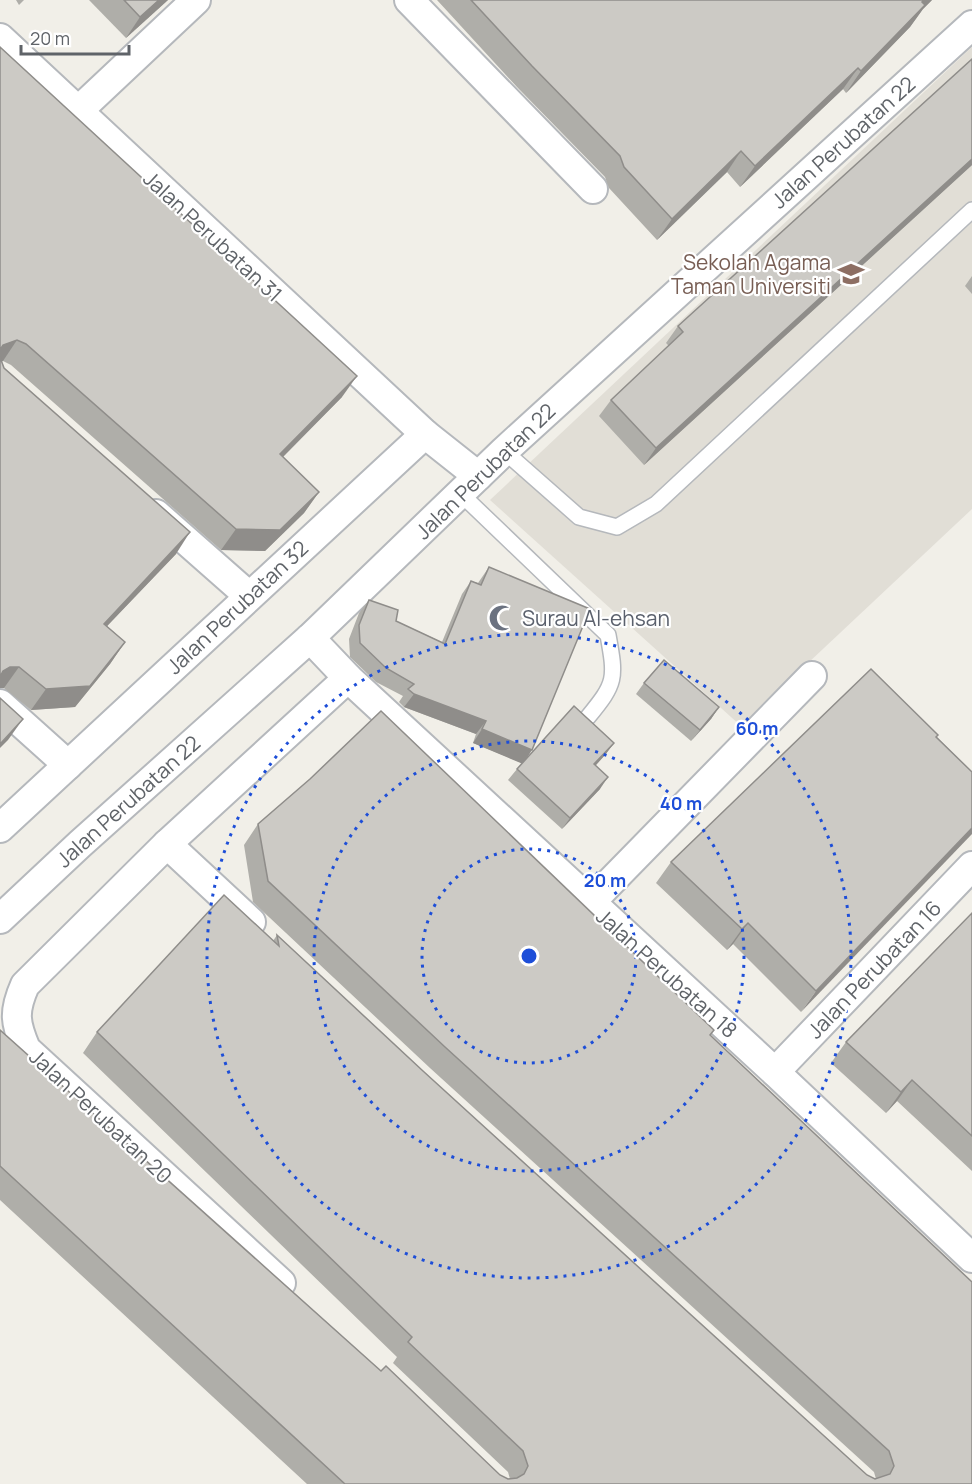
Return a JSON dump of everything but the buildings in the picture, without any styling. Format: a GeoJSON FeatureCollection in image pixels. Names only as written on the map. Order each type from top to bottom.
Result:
{"type":"FeatureCollection","features":[{"type":"Feature","properties":{"kind":"street"},"geometry":{"type":"LineString","coordinates":[[78,111],[196,0]]}},
{"type":"Feature","properties":{"kind":"street"},"geometry":{"type":"LineString","coordinates":[[409,0],[593,189]]}},
{"type":"Feature","properties":{"kind":"street","name":"Jalan Perubatan 22"},"geometry":{"type":"LineString","coordinates":[[0,920],[80,844],[310,638],[504,452],[972,24]]}},
{"type":"Feature","properties":{"kind":"street","name":"Jalan Perubatan 31"},"geometry":{"type":"LineString","coordinates":[[0,38],[425,434]]}},
{"type":"Feature","properties":{"kind":"street"},"geometry":{"type":"LineString","coordinates":[[425,434],[469,485]]}},
{"type":"Feature","properties":{"kind":"street","name":"Jalan Perubatan 32"},"geometry":{"type":"LineString","coordinates":[[0,828],[425,434]]}},
{"type":"Feature","properties":{"kind":"street"},"geometry":{"type":"LineString","coordinates":[[133,495],[249,596]]}},
{"type":"Feature","properties":{"kind":"street","name":"Jalan Perubatan 18"},"geometry":{"type":"LineString","coordinates":[[310,638],[348,678],[590,903],[967,1244]]}},
{"type":"Feature","properties":{"kind":"street"},"geometry":{"type":"LineString","coordinates":[[590,903],[812,676]]}},
{"type":"Feature","properties":{"kind":"street","name":"Jalan Perubatan 20"},"geometry":{"type":"LineString","coordinates":[[304,1304],[26,1049],[17,1029],[16,1006],[25,985],[167,844],[348,678]]}},
{"type":"Feature","properties":{"kind":"street"},"geometry":{"type":"LineString","coordinates":[[0,704],[68,765]]}},
{"type":"Feature","properties":{"kind":"street"},"geometry":{"type":"LineString","coordinates":[[167,844],[271,941]]}},
{"type":"Feature","properties":{"kind":"street","name":"Jalan Perubatan 16"},"geometry":{"type":"LineString","coordinates":[[775,1072],[972,866]]}},
{"type":"Feature","properties":{"kind":"lane"},"geometry":{"type":"LineString","coordinates":[[504,452],[579,517],[617,527],[656,504],[972,210]]}},
{"type":"Feature","properties":{"kind":"lane"},"geometry":{"type":"LineString","coordinates":[[469,485],[608,635],[614,665],[609,691],[588,717]]}},
{"type":"Feature","properties":{"kind":"shaded area","name":"Sekolah Agama Taman Universiti"},"geometry":{"type":"Polygon","coordinates":[[[972,47],[972,509],[741,726],[490,500],[972,47]]]}},
{"type":"Feature","properties":{"kind":"place","name":"Sekolah Agama Taman Universiti"},"geometry":{"type":"Point","coordinates":[851,274]}},
{"type":"Feature","properties":{"kind":"place","name":"Surau Al-ehsan"},"geometry":{"type":"Point","coordinates":[502,618]}}]}
